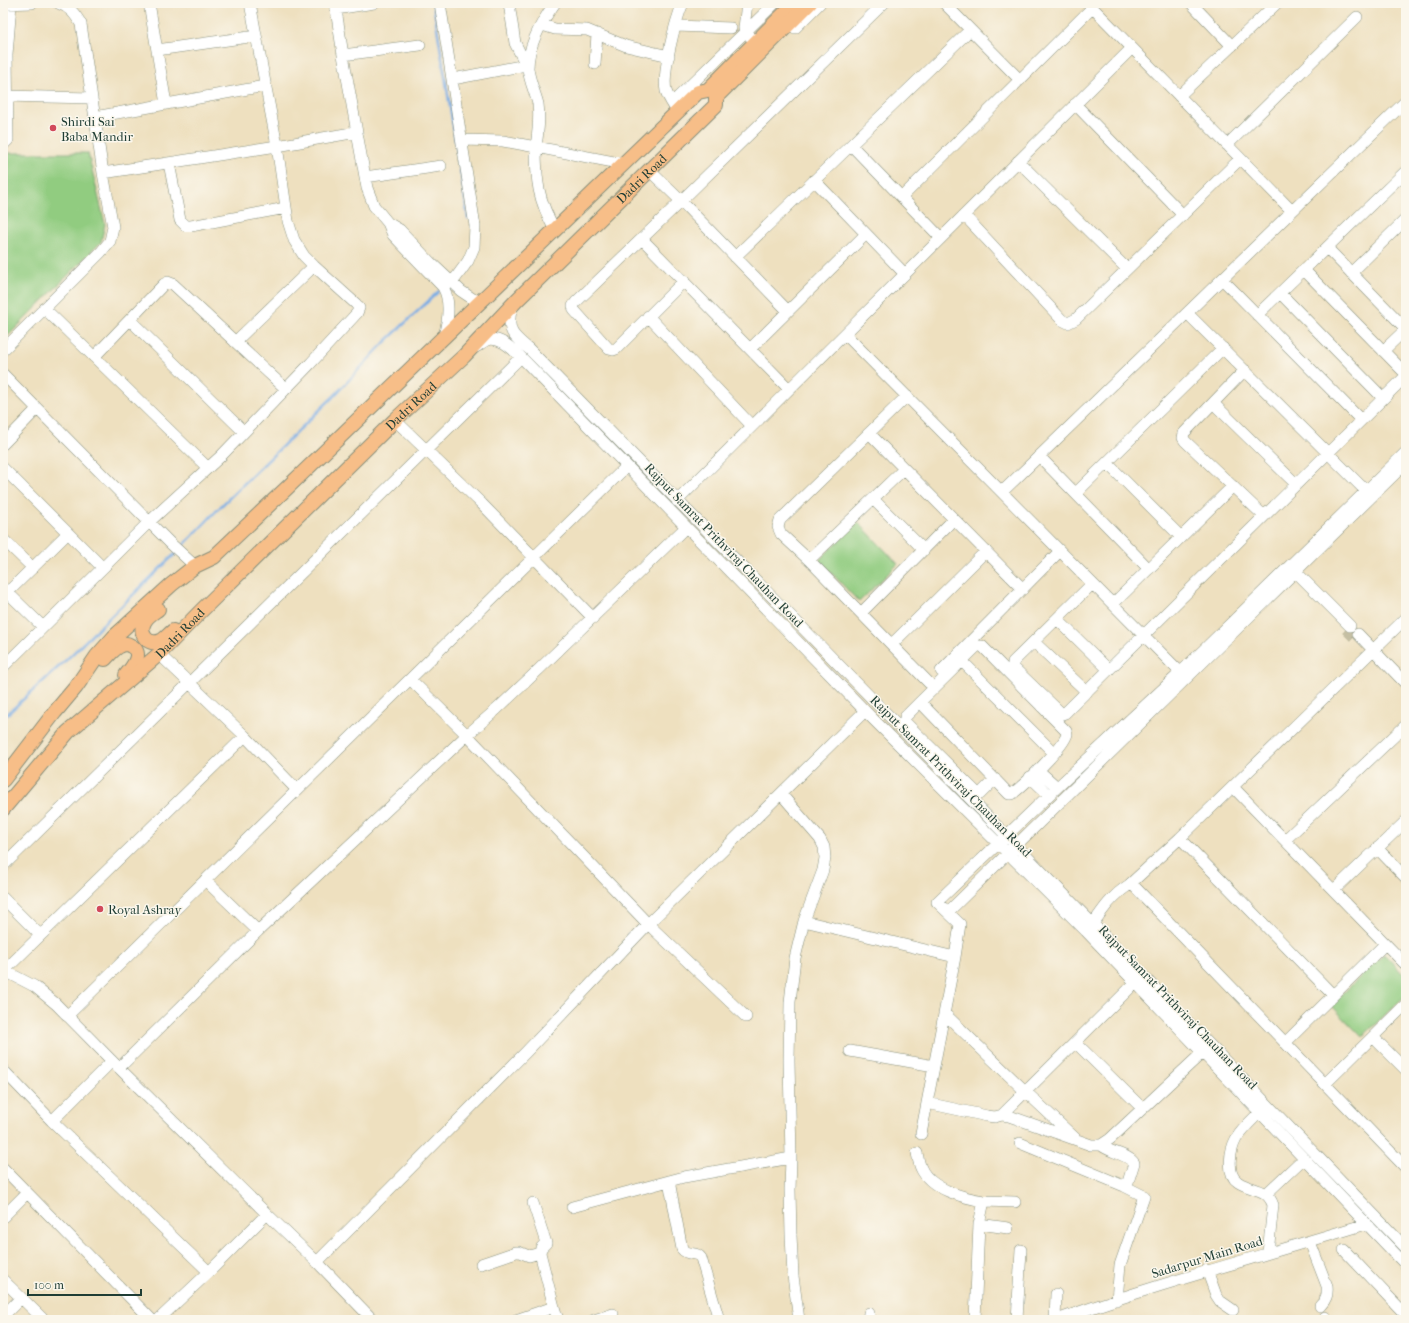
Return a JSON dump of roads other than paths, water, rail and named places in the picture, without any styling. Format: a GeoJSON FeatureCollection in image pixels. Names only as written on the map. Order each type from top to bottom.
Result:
{"type":"FeatureCollection","features":[{"type":"Feature","properties":{"kind":"main road"},"geometry":{"type":"LineString","coordinates":[[716,105],[716,97],[731,75],[795,3]]}},
{"type":"Feature","properties":{"kind":"main road"},"geometry":{"type":"LineString","coordinates":[[698,92],[708,90],[731,75],[810,3]]}},
{"type":"Feature","properties":{"kind":"main road","name":"Dadri Road"},"geometry":{"type":"LineString","coordinates":[[3,780],[76,687],[97,656],[114,637],[171,585],[190,561],[214,557],[624,164],[675,107],[698,92]]}},
{"type":"Feature","properties":{"kind":"main road","name":"Dadri Road"},"geometry":{"type":"LineString","coordinates":[[3,809],[68,732],[159,654],[395,420],[464,356],[517,300],[716,105]]}},
{"type":"Feature","properties":{"kind":"main road"},"geometry":{"type":"LineString","coordinates":[[556,229],[574,244]]}},
{"type":"Feature","properties":{"kind":"main road"},"geometry":{"type":"LineString","coordinates":[[201,611],[160,641],[152,642],[146,640],[142,635],[142,628],[146,620],[214,557]]}},
{"type":"Feature","properties":{"kind":"main road"},"geometry":{"type":"LineString","coordinates":[[76,687],[117,647],[124,644],[130,645],[134,648],[137,653],[137,661],[134,667],[94,709]]}},
{"type":"Feature","properties":{"kind":"street"},"geometry":{"type":"LineString","coordinates":[[3,146],[8,140],[5,96],[5,55],[13,4],[32,3]]}},
{"type":"Feature","properties":{"kind":"street"},"geometry":{"type":"LineString","coordinates":[[3,350],[101,252],[110,241],[113,227],[103,173],[81,24],[75,13],[67,6],[58,3]]}},
{"type":"Feature","properties":{"kind":"street"},"geometry":{"type":"LineString","coordinates":[[149,3],[166,104]]}},
{"type":"Feature","properties":{"kind":"street"},"geometry":{"type":"LineString","coordinates":[[4,663],[43,627],[102,567],[208,468],[244,432],[357,313],[359,308],[304,256],[294,240],[288,221],[250,3]]}},
{"type":"Feature","properties":{"kind":"street"},"geometry":{"type":"LineString","coordinates":[[374,3],[336,6],[356,132],[367,188],[374,206],[388,223],[393,235],[443,287],[447,300],[448,312],[444,336]]}},
{"type":"Feature","properties":{"kind":"street"},"geometry":{"type":"LineString","coordinates":[[440,3],[475,226],[474,247],[468,261],[452,283]]}},
{"type":"Feature","properties":{"kind":"street"},"geometry":{"type":"LineString","coordinates":[[509,3],[515,43],[527,67],[538,104],[540,118],[536,147],[537,186],[547,216],[556,229]]}},
{"type":"Feature","properties":{"kind":"street"},"geometry":{"type":"LineString","coordinates":[[527,67],[534,39],[555,3]]}},
{"type":"Feature","properties":{"kind":"street"},"geometry":{"type":"LineString","coordinates":[[683,3],[678,15],[669,56],[666,79],[666,92],[675,107],[749,34],[775,3]]}},
{"type":"Feature","properties":{"kind":"street"},"geometry":{"type":"LineString","coordinates":[[747,3],[744,25],[749,34]]}},
{"type":"Feature","properties":{"kind":"street","name":"Dadri Road"},"geometry":{"type":"LineString","coordinates":[[698,92],[749,34],[785,3]]}},
{"type":"Feature","properties":{"kind":"street","name":"Dadri Road"},"geometry":{"type":"LineString","coordinates":[[716,105],[820,3]]}},
{"type":"Feature","properties":{"kind":"street"},"geometry":{"type":"LineString","coordinates":[[684,281],[616,349],[609,349],[574,310],[576,302],[884,3]]}},
{"type":"Feature","properties":{"kind":"street"},"geometry":{"type":"LineString","coordinates":[[944,3],[1020,80]]}},
{"type":"Feature","properties":{"kind":"street"},"geometry":{"type":"LineString","coordinates":[[1190,3],[1232,46]]}},
{"type":"Feature","properties":{"kind":"street"},"geometry":{"type":"LineString","coordinates":[[1179,96],[1277,3]]}},
{"type":"Feature","properties":{"kind":"street"},"geometry":{"type":"LineString","coordinates":[[902,197],[1020,80],[1090,5],[1292,212]]}},
{"type":"Feature","properties":{"kind":"street"},"geometry":{"type":"LineString","coordinates":[[1227,145],[1357,17]]}},
{"type":"Feature","properties":{"kind":"street"},"geometry":{"type":"LineString","coordinates":[[542,25],[554,29],[578,29],[597,34],[626,46],[669,56]]}},
{"type":"Feature","properties":{"kind":"street"},"geometry":{"type":"LineString","coordinates":[[676,26],[730,28]]}},
{"type":"Feature","properties":{"kind":"street"},"geometry":{"type":"LineString","coordinates":[[735,257],[970,30]]}},
{"type":"Feature","properties":{"kind":"street"},"geometry":{"type":"LineString","coordinates":[[595,64],[597,34]]}},
{"type":"Feature","properties":{"kind":"street"},"geometry":{"type":"LineString","coordinates":[[157,50],[256,36]]}},
{"type":"Feature","properties":{"kind":"street"},"geometry":{"type":"LineString","coordinates":[[343,55],[420,45]]}},
{"type":"Feature","properties":{"kind":"street"},"geometry":{"type":"LineString","coordinates":[[677,501],[1132,48]]}},
{"type":"Feature","properties":{"kind":"street"},"geometry":{"type":"LineString","coordinates":[[453,79],[527,67]]}},
{"type":"Feature","properties":{"kind":"street"},"geometry":{"type":"LineString","coordinates":[[95,117],[265,86]]}},
{"type":"Feature","properties":{"kind":"street"},"geometry":{"type":"LineString","coordinates":[[5,96],[92,98]]}},
{"type":"Feature","properties":{"kind":"street"},"geometry":{"type":"LineString","coordinates":[[1002,492],[1406,101]]}},
{"type":"Feature","properties":{"kind":"street"},"geometry":{"type":"LineString","coordinates":[[1075,104],[1183,215]]}},
{"type":"Feature","properties":{"kind":"street"},"geometry":{"type":"LineString","coordinates":[[103,173],[356,132]]}},
{"type":"Feature","properties":{"kind":"street"},"geometry":{"type":"LineString","coordinates":[[462,140],[503,141],[624,164]]}},
{"type":"Feature","properties":{"kind":"street"},"geometry":{"type":"LineString","coordinates":[[851,145],[941,238]]}},
{"type":"Feature","properties":{"kind":"street"},"geometry":{"type":"LineString","coordinates":[[964,215],[1062,320],[1068,323],[1076,319],[1240,159]]}},
{"type":"Feature","properties":{"kind":"street"},"geometry":{"type":"LineString","coordinates":[[1018,161],[1128,269]]}},
{"type":"Feature","properties":{"kind":"street"},"geometry":{"type":"LineString","coordinates":[[169,162],[180,220],[186,226],[286,208]]}},
{"type":"Feature","properties":{"kind":"street"},"geometry":{"type":"LineString","coordinates":[[365,177],[441,166]]}},
{"type":"Feature","properties":{"kind":"street"},"geometry":{"type":"LineString","coordinates":[[649,170],[788,311]]}},
{"type":"Feature","properties":{"kind":"street"},"geometry":{"type":"LineString","coordinates":[[1257,315],[1406,171]]}},
{"type":"Feature","properties":{"kind":"street"},"geometry":{"type":"LineString","coordinates":[[814,180],[905,274]]}},
{"type":"Feature","properties":{"kind":"street"},"geometry":{"type":"LineString","coordinates":[[1352,273],[1406,219]]}},
{"type":"Feature","properties":{"kind":"street"},"geometry":{"type":"LineString","coordinates":[[388,223],[400,230],[452,283],[473,299],[483,299]]}},
{"type":"Feature","properties":{"kind":"street"},"geometry":{"type":"LineString","coordinates":[[750,349],[866,234]]}},
{"type":"Feature","properties":{"kind":"street"},"geometry":{"type":"LineString","coordinates":[[642,239],[789,389]]}},
{"type":"Feature","properties":{"kind":"street"},"geometry":{"type":"LineString","coordinates":[[1327,248],[1406,329],[1383,351]]}},
{"type":"Feature","properties":{"kind":"street"},"geometry":{"type":"LineString","coordinates":[[235,342],[314,266]]}},
{"type":"Feature","properties":{"kind":"street"},"geometry":{"type":"LineString","coordinates":[[1092,584],[1013,662],[1013,665],[1062,714],[1065,713],[1087,692],[1406,375],[1304,270]]}},
{"type":"Feature","properties":{"kind":"street"},"geometry":{"type":"LineString","coordinates":[[1222,279],[1361,420]]}},
{"type":"Feature","properties":{"kind":"street"},"geometry":{"type":"LineString","coordinates":[[94,357],[164,284],[168,282],[173,284],[286,389]]}},
{"type":"Feature","properties":{"kind":"street"},"geometry":{"type":"LineString","coordinates":[[1280,294],[1383,398]]}},
{"type":"Feature","properties":{"kind":"street","name":"Rajput Samrat Prithviraj Chauhan Road"},"geometry":{"type":"LineString","coordinates":[[517,300],[512,306],[509,321],[513,334],[892,720],[1002,839]]}},
{"type":"Feature","properties":{"kind":"street"},"geometry":{"type":"LineString","coordinates":[[44,308],[208,468]]}},
{"type":"Feature","properties":{"kind":"street"},"geometry":{"type":"LineString","coordinates":[[1187,313],[1369,494]]}},
{"type":"Feature","properties":{"kind":"street"},"geometry":{"type":"LineString","coordinates":[[648,316],[752,426]]}},
{"type":"Feature","properties":{"kind":"street"},"geometry":{"type":"LineString","coordinates":[[130,320],[244,432]]}},
{"type":"Feature","properties":{"kind":"street"},"geometry":{"type":"LineString","coordinates":[[845,334],[1183,675]]}},
{"type":"Feature","properties":{"kind":"street","name":"Rajput Samrat Prithviraj Chauhan Road"},"geometry":{"type":"LineString","coordinates":[[464,356],[487,340],[496,340],[508,345],[521,357],[865,711],[1093,924],[1406,1248]]}},
{"type":"Feature","properties":{"kind":"street"},"geometry":{"type":"LineString","coordinates":[[1076,493],[1223,348]]}},
{"type":"Feature","properties":{"kind":"street"},"geometry":{"type":"LineString","coordinates":[[3,866],[521,357]]}},
{"type":"Feature","properties":{"kind":"street"},"geometry":{"type":"LineString","coordinates":[[1245,370],[1184,433],[1183,438],[1264,516]]}},
{"type":"Feature","properties":{"kind":"street"},"geometry":{"type":"LineString","coordinates":[[3,374],[149,522],[190,561]]}},
{"type":"Feature","properties":{"kind":"street"},"geometry":{"type":"LineString","coordinates":[[907,396],[780,520],[778,527],[781,534],[809,560],[929,683]]}},
{"type":"Feature","properties":{"kind":"street"},"geometry":{"type":"LineString","coordinates":[[1213,403],[1296,484]]}},
{"type":"Feature","properties":{"kind":"street"},"geometry":{"type":"LineString","coordinates":[[3,444],[37,409]]}},
{"type":"Feature","properties":{"kind":"street"},"geometry":{"type":"LineString","coordinates":[[395,420],[482,504],[593,618]]}},
{"type":"Feature","properties":{"kind":"street"},"geometry":{"type":"LineString","coordinates":[[869,433],[1023,589]]}},
{"type":"Feature","properties":{"kind":"street"},"geometry":{"type":"LineString","coordinates":[[948,912],[1183,675],[1292,571],[1369,494],[1406,452]]}},
{"type":"Feature","properties":{"kind":"street"},"geometry":{"type":"LineString","coordinates":[[1039,456],[1149,569]]}},
{"type":"Feature","properties":{"kind":"street"},"geometry":{"type":"LineString","coordinates":[[1106,463],[1181,537]]}},
{"type":"Feature","properties":{"kind":"street"},"geometry":{"type":"LineString","coordinates":[[1369,494],[1406,463]]}},
{"type":"Feature","properties":{"kind":"street"},"geometry":{"type":"LineString","coordinates":[[67,1016],[627,466]]}},
{"type":"Feature","properties":{"kind":"street"},"geometry":{"type":"LineString","coordinates":[[3,468],[102,567]]}},
{"type":"Feature","properties":{"kind":"street"},"geometry":{"type":"LineString","coordinates":[[809,560],[904,469]]}},
{"type":"Feature","properties":{"kind":"street"},"geometry":{"type":"LineString","coordinates":[[1113,604],[1233,486]]}},
{"type":"Feature","properties":{"kind":"street"},"geometry":{"type":"LineString","coordinates":[[873,499],[924,550]]}},
{"type":"Feature","properties":{"kind":"street"},"geometry":{"type":"LineString","coordinates":[[861,613],[954,519]]}},
{"type":"Feature","properties":{"kind":"street"},"geometry":{"type":"LineString","coordinates":[[52,1121],[467,735],[497,710],[686,527]]}},
{"type":"Feature","properties":{"kind":"street"},"geometry":{"type":"LineString","coordinates":[[43,627],[6,590],[33,568],[68,533]]}},
{"type":"Feature","properties":{"kind":"street"},"geometry":{"type":"LineString","coordinates":[[3,538],[33,568]]}},
{"type":"Feature","properties":{"kind":"street"},"geometry":{"type":"LineString","coordinates":[[892,644],[986,551]]}},
{"type":"Feature","properties":{"kind":"street"},"geometry":{"type":"LineString","coordinates":[[892,720],[1060,551]]}},
{"type":"Feature","properties":{"kind":"street"},"geometry":{"type":"LineString","coordinates":[[1292,571],[1348,627]]}},
{"type":"Feature","properties":{"kind":"street"},"geometry":{"type":"LineString","coordinates":[[1093,924],[1108,903],[1120,891],[1130,884],[1180,838],[1406,618]]}},
{"type":"Feature","properties":{"kind":"street"},"geometry":{"type":"LineString","coordinates":[[1057,619],[1109,670]]}},
{"type":"Feature","properties":{"kind":"street"},"geometry":{"type":"LineString","coordinates":[[1356,636],[1406,684]]}},
{"type":"Feature","properties":{"kind":"street"},"geometry":{"type":"LineString","coordinates":[[1034,642],[1087,692]]}},
{"type":"Feature","properties":{"kind":"street"},"geometry":{"type":"LineString","coordinates":[[920,702],[995,779],[1012,794],[1054,753],[1065,740],[1067,734],[1066,731],[982,646],[977,646],[962,661],[920,702],[905,717],[904,720],[978,794],[995,779]]}},
{"type":"Feature","properties":{"kind":"street"},"geometry":{"type":"LineString","coordinates":[[159,654],[245,736],[297,790]]}},
{"type":"Feature","properties":{"kind":"street"},"geometry":{"type":"LineString","coordinates":[[962,661],[1054,753]]}},
{"type":"Feature","properties":{"kind":"street"},"geometry":{"type":"LineString","coordinates":[[921,1134],[956,957],[960,924],[937,902],[1053,791],[1183,675]]}},
{"type":"Feature","properties":{"kind":"street"},"geometry":{"type":"LineString","coordinates":[[410,679],[467,735],[648,924],[746,1017]]}},
{"type":"Feature","properties":{"kind":"street"},"geometry":{"type":"LineString","coordinates":[[317,1262],[526,1052],[648,924],[865,711]]}},
{"type":"Feature","properties":{"kind":"street"},"geometry":{"type":"LineString","coordinates":[[1285,840],[1406,725]]}},
{"type":"Feature","properties":{"kind":"street"},"geometry":{"type":"LineString","coordinates":[[245,736],[4,970],[34,986],[56,1004],[317,1262],[373,1320]]}},
{"type":"Feature","properties":{"kind":"street"},"geometry":{"type":"LineString","coordinates":[[1034,773],[1053,791]]}},
{"type":"Feature","properties":{"kind":"street"},"geometry":{"type":"LineString","coordinates":[[1233,787],[1406,965]]}},
{"type":"Feature","properties":{"kind":"street"},"geometry":{"type":"LineString","coordinates":[[781,794],[820,840],[824,847],[826,858],[804,921],[795,958],[790,1002],[789,1061],[791,1235],[793,1276],[799,1320]]}},
{"type":"Feature","properties":{"kind":"street"},"geometry":{"type":"LineString","coordinates":[[1334,890],[1406,821]]}},
{"type":"Feature","properties":{"kind":"street"},"geometry":{"type":"LineString","coordinates":[[1180,838],[1333,995]]}},
{"type":"Feature","properties":{"kind":"street"},"geometry":{"type":"LineString","coordinates":[[1377,848],[1406,878]]}},
{"type":"Feature","properties":{"kind":"street","name":"Rajput Samrat Prithviraj Chauhan Road"},"geometry":{"type":"LineString","coordinates":[[1012,849],[1086,931],[1406,1265]]}},
{"type":"Feature","properties":{"kind":"street"},"geometry":{"type":"LineString","coordinates":[[205,880],[258,931]]}},
{"type":"Feature","properties":{"kind":"street"},"geometry":{"type":"LineString","coordinates":[[1130,884],[1406,1168]]}},
{"type":"Feature","properties":{"kind":"street"},"geometry":{"type":"LineString","coordinates":[[3,898],[40,936]]}},
{"type":"Feature","properties":{"kind":"street"},"geometry":{"type":"LineString","coordinates":[[804,921],[956,957]]}},
{"type":"Feature","properties":{"kind":"street"},"geometry":{"type":"LineString","coordinates":[[1285,1043],[1385,944]]}},
{"type":"Feature","properties":{"kind":"street"},"geometry":{"type":"LineString","coordinates":[[1002,1115],[1136,983]]}},
{"type":"Feature","properties":{"kind":"street"},"geometry":{"type":"LineString","coordinates":[[1325,1084],[1406,1004]]}},
{"type":"Feature","properties":{"kind":"street"},"geometry":{"type":"LineString","coordinates":[[945,1014],[1078,1141]]}},
{"type":"Feature","properties":{"kind":"street"},"geometry":{"type":"LineString","coordinates":[[1372,1037],[1406,1070]]}},
{"type":"Feature","properties":{"kind":"street"},"geometry":{"type":"LineString","coordinates":[[1076,1042],[1142,1108]]}},
{"type":"Feature","properties":{"kind":"street"},"geometry":{"type":"LineString","coordinates":[[850,1051],[934,1066]]}},
{"type":"Feature","properties":{"kind":"street"},"geometry":{"type":"LineString","coordinates":[[927,1103],[987,1116],[1009,1116],[1078,1141],[1091,1145],[1101,1145],[1110,1140],[1142,1108],[1202,1053]]}},
{"type":"Feature","properties":{"kind":"street"},"geometry":{"type":"LineString","coordinates":[[3,1070],[52,1121],[209,1272]]}},
{"type":"Feature","properties":{"kind":"street"},"geometry":{"type":"LineString","coordinates":[[1259,1113],[1236,1139],[1232,1150],[1231,1173],[1234,1179],[1239,1183],[1266,1194],[1270,1198],[1272,1205],[1268,1252]]}},
{"type":"Feature","properties":{"kind":"street"},"geometry":{"type":"LineString","coordinates":[[1020,1143],[1124,1186],[1144,1196],[1120,1265],[1117,1300]]}},
{"type":"Feature","properties":{"kind":"street"},"geometry":{"type":"LineString","coordinates":[[1101,1145],[1110,1152],[1132,1161],[1134,1166],[1128,1182],[1124,1186]]}},
{"type":"Feature","properties":{"kind":"street"},"geometry":{"type":"LineString","coordinates":[[917,1153],[921,1168],[928,1178],[944,1189],[965,1198],[984,1201],[1015,1202]]}},
{"type":"Feature","properties":{"kind":"street"},"geometry":{"type":"LineString","coordinates":[[572,1206],[684,1177],[791,1158]]}},
{"type":"Feature","properties":{"kind":"street"},"geometry":{"type":"LineString","coordinates":[[1266,1194],[1303,1159]]}},
{"type":"Feature","properties":{"kind":"street"},"geometry":{"type":"LineString","coordinates":[[3,1168],[152,1320]]}},
{"type":"Feature","properties":{"kind":"street"},"geometry":{"type":"LineString","coordinates":[[669,1181],[682,1249],[688,1254],[699,1254],[719,1320]]}},
{"type":"Feature","properties":{"kind":"street"},"geometry":{"type":"LineString","coordinates":[[3,1217],[27,1193]]}},
{"type":"Feature","properties":{"kind":"street"},"geometry":{"type":"LineString","coordinates":[[975,1320],[979,1224],[984,1201]]}},
{"type":"Feature","properties":{"kind":"street"},"geometry":{"type":"LineString","coordinates":[[533,1203],[546,1243],[541,1248],[540,1253],[558,1320]]}},
{"type":"Feature","properties":{"kind":"street"},"geometry":{"type":"LineString","coordinates":[[158,1320],[267,1214]]}},
{"type":"Feature","properties":{"kind":"street"},"geometry":{"type":"LineString","coordinates":[[979,1224],[1008,1228]]}},
{"type":"Feature","properties":{"kind":"street","name":"Sadarpur Main Road"},"geometry":{"type":"LineString","coordinates":[[1056,1320],[1207,1270],[1268,1252],[1310,1242],[1366,1224]]}},
{"type":"Feature","properties":{"kind":"street"},"geometry":{"type":"LineString","coordinates":[[1310,1242],[1327,1286],[1328,1293],[1326,1300],[1320,1306]]}},
{"type":"Feature","properties":{"kind":"street"},"geometry":{"type":"LineString","coordinates":[[1018,1320],[1021,1250]]}},
{"type":"Feature","properties":{"kind":"street"},"geometry":{"type":"LineString","coordinates":[[1344,1250],[1406,1315]]}},
{"type":"Feature","properties":{"kind":"street"},"geometry":{"type":"LineString","coordinates":[[481,1264],[516,1252],[529,1256],[540,1253]]}},
{"type":"Feature","properties":{"kind":"street"},"geometry":{"type":"LineString","coordinates":[[1207,1270],[1220,1302],[1233,1310]]}},
{"type":"Feature","properties":{"kind":"street"},"geometry":{"type":"LineString","coordinates":[[3,1280],[44,1320]]}},
{"type":"Feature","properties":{"kind":"street"},"geometry":{"type":"LineString","coordinates":[[1056,1294],[1056,1320]]}},
{"type":"Feature","properties":{"kind":"street"},"geometry":{"type":"LineString","coordinates":[[3,1316],[21,1298]]}},
{"type":"Feature","properties":{"kind":"street"},"geometry":{"type":"LineString","coordinates":[[516,1320],[554,1307]]}},
{"type":"Feature","properties":{"kind":"street"},"geometry":{"type":"LineString","coordinates":[[594,1320],[613,1314]]}},
{"type":"Feature","properties":{"kind":"waterway"},"geometry":{"type":"LineString","coordinates":[[433,3],[468,218]]}},
{"type":"Feature","properties":{"kind":"waterway"},"geometry":{"type":"LineString","coordinates":[[181,548],[221,506],[333,397],[384,343],[439,291]]}},
{"type":"Feature","properties":{"kind":"waterway"},"geometry":{"type":"LineString","coordinates":[[3,718],[64,662],[176,553]]}},
{"type":"Feature","properties":{"kind":"tunnel"},"geometry":{"type":"LineString","coordinates":[[1346,629],[1354,637]]}},
{"type":"Feature","properties":{"kind":"place","name":"Shirdi Sai Baba Mandir"},"geometry":{"type":"Point","coordinates":[53,128]}},
{"type":"Feature","properties":{"kind":"place","name":"Royal Ashray"},"geometry":{"type":"Point","coordinates":[100,909]}}]}
